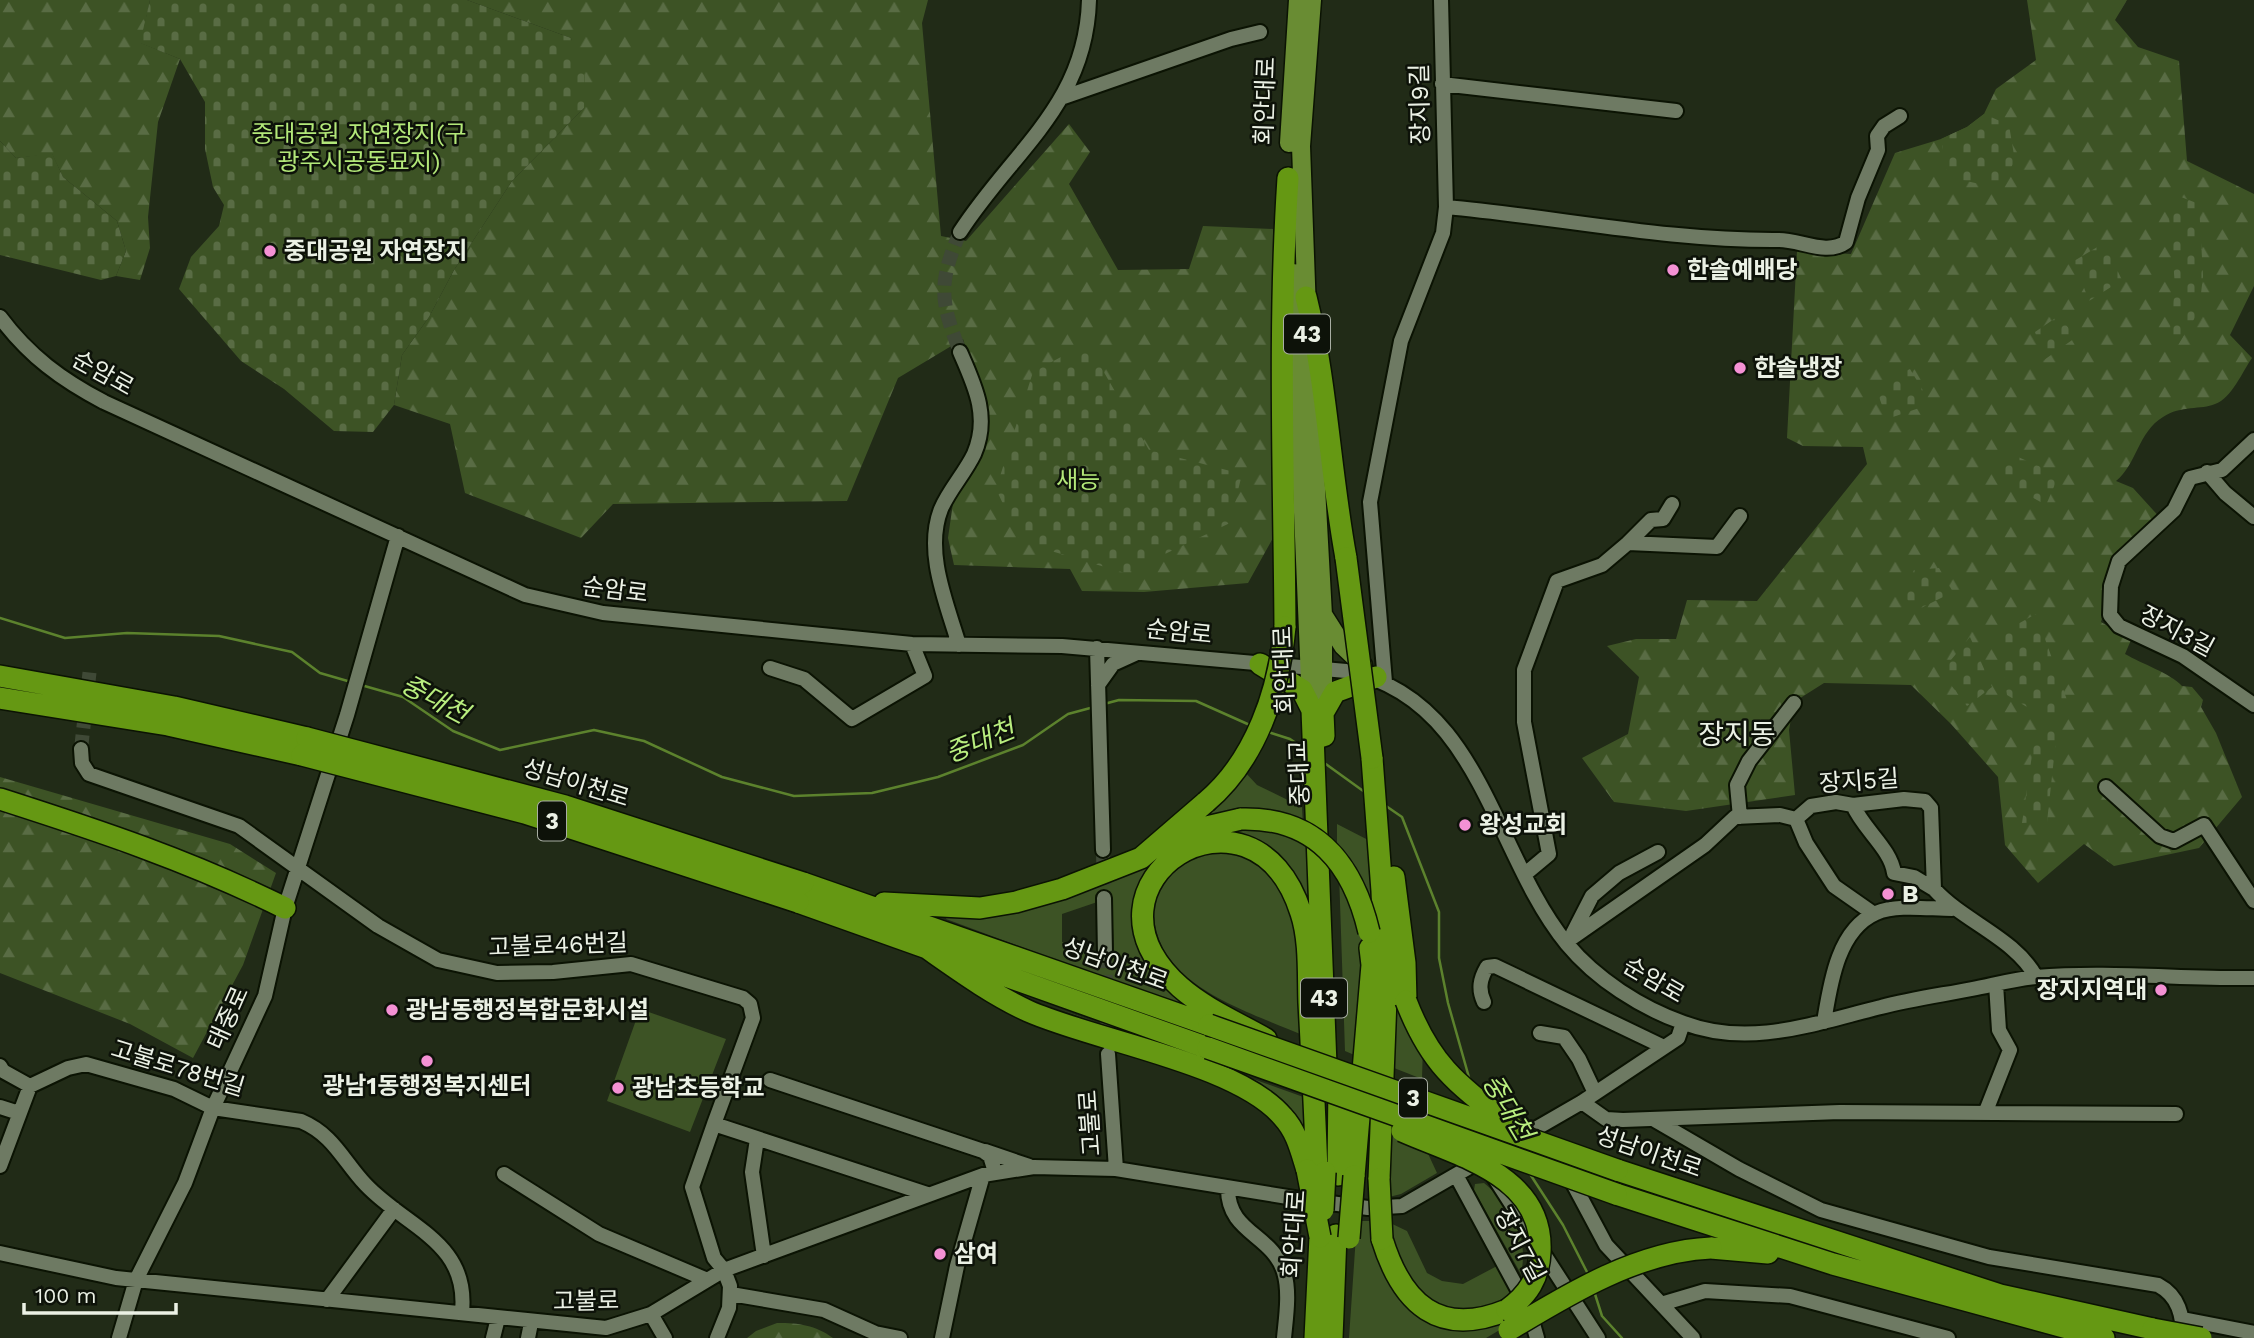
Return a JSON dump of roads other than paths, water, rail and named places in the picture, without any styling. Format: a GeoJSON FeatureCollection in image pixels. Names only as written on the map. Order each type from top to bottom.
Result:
{"type":"FeatureCollection","features":[{"type":"Feature","properties":{"kind":"highway"},"geometry":{"type":"LineString","coordinates":[[1141,858],[1206,802],[1239,764],[1253,740],[1274,691],[1285,627],[1281,360],[1288,178]]}},
{"type":"Feature","properties":{"kind":"highway"},"geometry":{"type":"LineString","coordinates":[[1306,297],[1313,326],[1334,492],[1346,558],[1406,1001],[1421,1039],[1448,1074],[1534,1130]]}},
{"type":"Feature","properties":{"kind":"highway"},"geometry":{"type":"LineString","coordinates":[[1266,663],[1302,690],[1318,711],[1335,692],[1380,679]]}},
{"type":"Feature","properties":{"kind":"highway","name":"성남이천로"},"geometry":{"type":"LineString","coordinates":[[0,676],[174,707],[304,747]]}},
{"type":"Feature","properties":{"kind":"highway","name":"성남이천로"},"geometry":{"type":"LineString","coordinates":[[0,698],[304,747],[565,806],[800,892],[924,946],[1616,1194],[1824,1261],[2104,1338]]}},
{"type":"Feature","properties":{"kind":"highway","name":"중대교"},"geometry":{"type":"LineString","coordinates":[[1318,711],[1321,828]]}},
{"type":"Feature","properties":{"kind":"highway"},"geometry":{"type":"LineString","coordinates":[[0,799],[138,843],[230,881],[285,908]]}},
{"type":"Feature","properties":{"kind":"highway"},"geometry":{"type":"LineString","coordinates":[[847,899],[944,908],[980,908],[1016,902],[1062,889],[1141,858],[1198,829],[1241,819],[1264,819],[1283,824],[1309,835],[1331,852],[1344,866],[1354,886],[1369,932],[1372,965],[1328,1173],[1335,1237],[1340,1338]]}},
{"type":"Feature","properties":{"kind":"highway","name":"회안대로"},"geometry":{"type":"LineString","coordinates":[[1321,828],[1338,1031],[1328,1173]]}},
{"type":"Feature","properties":{"kind":"highway"},"geometry":{"type":"LineString","coordinates":[[1212,1018],[1162,967],[1150,947],[1144,929],[1143,909],[1148,889],[1161,868],[1192,846],[1215,841],[1256,851],[1276,866],[1302,914],[1335,1237]]}},
{"type":"Feature","properties":{"kind":"highway"},"geometry":{"type":"LineString","coordinates":[[1389,891],[1379,1179],[1382,1239],[1390,1267],[1405,1292],[1424,1310],[1448,1321],[1504,1326],[1641,1261],[1679,1251],[1711,1248],[1824,1261]]}},
{"type":"Feature","properties":{"kind":"highway","name":"성남이천로"},"geometry":{"type":"LineString","coordinates":[[800,892],[847,899],[1212,1018],[1304,1061],[1534,1130],[1617,1170],[1822,1239],[1991,1292],[2201,1338]]}},
{"type":"Feature","properties":{"kind":"highway"},"geometry":{"type":"LineString","coordinates":[[924,946],[978,982],[1029,1011],[1216,1075],[1263,1099],[1283,1116],[1298,1139],[1328,1173]]}},
{"type":"Feature","properties":{"kind":"highway"},"geometry":{"type":"LineString","coordinates":[[1263,1068],[1502,1175],[1522,1194],[1533,1213],[1540,1239],[1540,1256],[1526,1297],[1504,1326]]}},
{"type":"Feature","properties":{"kind":"highway","name":"회안대로"},"geometry":{"type":"LineString","coordinates":[[1315,1338],[1335,1237]]}},
{"type":"Feature","properties":{"kind":"highway","name":"회안대로"},"geometry":{"type":"LineString","coordinates":[[1332,1338],[1335,1237]]}},
{"type":"Feature","properties":{"kind":"main road","name":"회안대로"},"geometry":{"type":"LineString","coordinates":[[1298,0],[1288,178],[1316,618]]}},
{"type":"Feature","properties":{"kind":"main road","name":"회안대로"},"geometry":{"type":"LineString","coordinates":[[1312,0],[1301,146],[1318,711]]}},
{"type":"Feature","properties":{"kind":"main road"},"geometry":{"type":"LineString","coordinates":[[1266,663],[1291,649],[1316,618],[1342,646],[1380,679]]}},
{"type":"Feature","properties":{"kind":"street"},"geometry":{"type":"LineString","coordinates":[[960,232],[1064,97],[1084,47],[1088,0]]}},
{"type":"Feature","properties":{"kind":"street","name":"장지9길"},"geometry":{"type":"LineString","coordinates":[[1380,679],[1370,502],[1401,341],[1443,233],[1446,207],[1441,0]]}},
{"type":"Feature","properties":{"kind":"street"},"geometry":{"type":"LineString","coordinates":[[1064,97],[1231,39],[1260,32]]}},
{"type":"Feature","properties":{"kind":"street"},"geometry":{"type":"LineString","coordinates":[[1442,84],[1676,111]]}},
{"type":"Feature","properties":{"kind":"street"},"geometry":{"type":"LineString","coordinates":[[1446,207],[1728,241],[1781,240],[1828,248],[1846,242],[1858,198],[1878,150],[1877,136],[1884,127],[1900,117]]}},
{"type":"Feature","properties":{"kind":"street","name":"순암로"},"geometry":{"type":"LineString","coordinates":[[0,317],[43,365],[70,384],[525,595],[584,610],[912,644],[1062,646],[1142,651],[1316,668],[1380,679],[1441,727],[1468,760],[1542,907],[1566,942],[1604,979],[1683,1023],[1711,1031],[1749,1035],[1824,1022],[1883,1006],[2036,977],[2254,978]]}},
{"type":"Feature","properties":{"kind":"street"},"geometry":{"type":"LineString","coordinates":[[959,645],[942,589],[936,556],[941,510],[974,454],[980,432],[982,413],[978,393],[960,352]]}},
{"type":"Feature","properties":{"kind":"street","name":"장지3길"},"geometry":{"type":"LineString","coordinates":[[2254,440],[2222,470],[2190,478],[2174,510],[2119,561],[2111,586],[2110,615],[2119,626],[2183,656],[2254,705]]}},
{"type":"Feature","properties":{"kind":"street"},"geometry":{"type":"LineString","coordinates":[[2207,472],[2225,494],[2254,517]]}},
{"type":"Feature","properties":{"kind":"street"},"geometry":{"type":"LineString","coordinates":[[1525,874],[1549,854],[1524,722],[1524,670],[1557,581],[1602,565],[1651,520],[1663,519],[1672,504]]}},
{"type":"Feature","properties":{"kind":"street"},"geometry":{"type":"LineString","coordinates":[[1628,543],[1717,547],[1740,516]]}},
{"type":"Feature","properties":{"kind":"street","name":"태중로"},"geometry":{"type":"LineString","coordinates":[[120,1338],[136,1280],[185,1183],[213,1108],[265,996],[285,908],[350,705],[398,536]]}},
{"type":"Feature","properties":{"kind":"street"},"geometry":{"type":"LineString","coordinates":[[770,668],[804,679],[852,719],[925,676],[912,644]]}},
{"type":"Feature","properties":{"kind":"street"},"geometry":{"type":"LineString","coordinates":[[1062,646],[1087,661],[1098,686]]}},
{"type":"Feature","properties":{"kind":"street"},"geometry":{"type":"LineString","coordinates":[[1097,648],[1103,850]]}},
{"type":"Feature","properties":{"kind":"street"},"geometry":{"type":"LineString","coordinates":[[1098,686],[1113,664],[1142,651]]}},
{"type":"Feature","properties":{"kind":"street"},"geometry":{"type":"LineString","coordinates":[[1566,942],[1705,845],[1735,817],[1740,817],[1737,785],[1749,761],[1794,702]]}},
{"type":"Feature","properties":{"kind":"street","name":"고불로46번길"},"geometry":{"type":"LineString","coordinates":[[81,749],[82,763],[89,774],[239,825],[388,933],[454,965],[497,973],[537,973],[631,964],[743,998],[750,1004],[753,1017],[692,1187],[692,1195],[714,1258],[724,1270],[732,1294]]}},
{"type":"Feature","properties":{"kind":"street"},"geometry":{"type":"LineString","coordinates":[[2106,787],[2161,836],[2174,841],[2204,825],[2254,901]]}},
{"type":"Feature","properties":{"kind":"street","name":"장지5길"},"geometry":{"type":"LineString","coordinates":[[1740,817],[1780,815],[1796,819],[1811,806],[1836,802],[1853,805],[1904,799],[1925,801],[1931,808],[1934,889]]}},
{"type":"Feature","properties":{"kind":"street"},"geometry":{"type":"LineString","coordinates":[[1853,805],[1860,822],[1893,863],[1894,873],[1914,877],[1934,889],[1952,909],[2027,960],[2036,977]]}},
{"type":"Feature","properties":{"kind":"street"},"geometry":{"type":"LineString","coordinates":[[1796,819],[1806,843],[1834,886],[1874,914]]}},
{"type":"Feature","properties":{"kind":"street"},"geometry":{"type":"LineString","coordinates":[[1566,942],[1580,923],[1592,896],[1619,873],[1658,852]]}},
{"type":"Feature","properties":{"kind":"street"},"geometry":{"type":"LineString","coordinates":[[1104,898],[1105,954]]}},
{"type":"Feature","properties":{"kind":"street"},"geometry":{"type":"LineString","coordinates":[[1824,1022],[1832,973],[1850,937],[1864,919],[1874,914],[1908,909],[1952,909]]}},
{"type":"Feature","properties":{"kind":"street"},"geometry":{"type":"LineString","coordinates":[[1484,1002],[1480,993],[1481,977],[1487,967],[1495,966],[1664,1047]]}},
{"type":"Feature","properties":{"kind":"street"},"geometry":{"type":"LineString","coordinates":[[1986,1111],[2010,1050],[1999,1030],[1996,984]]}},
{"type":"Feature","properties":{"kind":"street"},"geometry":{"type":"LineString","coordinates":[[1116,1169],[1228,1189],[1368,1208],[1402,1206],[1582,1102],[1678,1038],[1683,1023]]}},
{"type":"Feature","properties":{"kind":"street"},"geometry":{"type":"LineString","coordinates":[[1540,1033],[1564,1037],[1579,1059],[1595,1093]]}},
{"type":"Feature","properties":{"kind":"street","name":"고불로"},"geometry":{"type":"LineString","coordinates":[[0,1253],[136,1280],[463,1312],[498,1318],[530,1331],[606,1328],[651,1314],[705,1279],[724,1270],[989,1173],[1034,1167],[1116,1169],[1108,1054]]}},
{"type":"Feature","properties":{"kind":"street","name":"고불로78번길"},"geometry":{"type":"LineString","coordinates":[[30,1086],[78,1065],[86,1065],[174,1089],[213,1108],[302,1121],[315,1127],[338,1147],[363,1182],[434,1238],[453,1263],[463,1282],[463,1312]]}},
{"type":"Feature","properties":{"kind":"street"},"geometry":{"type":"LineString","coordinates":[[0,1066],[3,1071],[30,1086],[3,1150],[0,1166]]}},
{"type":"Feature","properties":{"kind":"street"},"geometry":{"type":"LineString","coordinates":[[770,1080],[1034,1167]]}},
{"type":"Feature","properties":{"kind":"street"},"geometry":{"type":"LineString","coordinates":[[1582,1102],[1606,1119],[1840,1112],[2176,1114]]}},
{"type":"Feature","properties":{"kind":"street"},"geometry":{"type":"LineString","coordinates":[[0,1107],[19,1113]]}},
{"type":"Feature","properties":{"kind":"street"},"geometry":{"type":"LineString","coordinates":[[1653,1119],[1739,1169],[1821,1210],[1989,1257],[2158,1285],[2172,1292],[2183,1319],[2183,1338]]}},
{"type":"Feature","properties":{"kind":"street"},"geometry":{"type":"LineString","coordinates":[[714,1124],[927,1194]]}},
{"type":"Feature","properties":{"kind":"street"},"geometry":{"type":"LineString","coordinates":[[1534,1130],[1606,1245],[1693,1338]]}},
{"type":"Feature","properties":{"kind":"street"},"geometry":{"type":"LineString","coordinates":[[757,1139],[752,1172],[764,1256]]}},
{"type":"Feature","properties":{"kind":"street"},"geometry":{"type":"LineString","coordinates":[[942,1338],[957,1266],[989,1173],[990,1156],[983,1151]]}},
{"type":"Feature","properties":{"kind":"street"},"geometry":{"type":"LineString","coordinates":[[1485,1156],[1598,1338]]}},
{"type":"Feature","properties":{"kind":"street"},"geometry":{"type":"LineString","coordinates":[[504,1174],[599,1234],[705,1279]]}},
{"type":"Feature","properties":{"kind":"street","name":"장지7길"},"geometry":{"type":"LineString","coordinates":[[1456,1175],[1529,1310],[1537,1338]]}},
{"type":"Feature","properties":{"kind":"street"},"geometry":{"type":"LineString","coordinates":[[1228,1189],[1228,1204],[1236,1219],[1266,1245],[1283,1270],[1286,1289],[1284,1338]]}},
{"type":"Feature","properties":{"kind":"street"},"geometry":{"type":"LineString","coordinates":[[327,1300],[394,1209]]}},
{"type":"Feature","properties":{"kind":"street"},"geometry":{"type":"LineString","coordinates":[[1661,1304],[1705,1291],[1790,1296],[1948,1338]]}},
{"type":"Feature","properties":{"kind":"street"},"geometry":{"type":"LineString","coordinates":[[717,1338],[732,1294],[824,1310],[875,1333],[900,1338]]}},
{"type":"Feature","properties":{"kind":"street"},"geometry":{"type":"LineString","coordinates":[[651,1314],[666,1338]]}},
{"type":"Feature","properties":{"kind":"street"},"geometry":{"type":"LineString","coordinates":[[493,1338],[498,1318]]}},
{"type":"Feature","properties":{"kind":"street"},"geometry":{"type":"LineString","coordinates":[[2183,1319],[2254,1333]]}},
{"type":"Feature","properties":{"kind":"waterway","name":"중대천"},"geometry":{"type":"LineString","coordinates":[[0,618],[65,638],[127,633],[219,636],[292,652],[320,673],[351,682]]}},
{"type":"Feature","properties":{"kind":"waterway","name":"중대천"},"geometry":{"type":"LineString","coordinates":[[361,685],[403,697],[453,731],[500,750],[594,730],[644,741],[722,777],[794,796],[872,793],[938,777],[1023,745],[1068,714],[1094,707]]}},
{"type":"Feature","properties":{"kind":"waterway","name":"중대천"},"geometry":{"type":"LineString","coordinates":[[1104,704],[1119,700],[1196,701],[1252,726]]}},
{"type":"Feature","properties":{"kind":"waterway","name":"중대천"},"geometry":{"type":"LineString","coordinates":[[1268,732],[1290,739],[1306,750]]}},
{"type":"Feature","properties":{"kind":"waterway","name":"중대천"},"geometry":{"type":"LineString","coordinates":[[1323,762],[1366,793]]}},
{"type":"Feature","properties":{"kind":"waterway","name":"중대천"},"geometry":{"type":"LineString","coordinates":[[1386,806],[1402,817],[1439,912],[1439,958],[1448,1003],[1470,1081]]}},
{"type":"Feature","properties":{"kind":"waterway","name":"중대천"},"geometry":{"type":"LineString","coordinates":[[1530,1174],[1563,1225],[1588,1274]]}},
{"type":"Feature","properties":{"kind":"waterway","name":"중대천"},"geometry":{"type":"LineString","coordinates":[[1594,1291],[1602,1316],[1622,1338]]}},
{"type":"Feature","properties":{"kind":"tunnel"},"geometry":{"type":"LineString","coordinates":[[960,232],[948,265],[944,292],[948,319],[960,352]]}},
{"type":"Feature","properties":{"kind":"tunnel"},"geometry":{"type":"LineString","coordinates":[[81,749],[90,668]]}},
{"type":"Feature","properties":{"kind":"tunnel"},"geometry":{"type":"LineString","coordinates":[[1103,850],[1104,898]]}},
{"type":"Feature","properties":{"kind":"tunnel"},"geometry":{"type":"LineString","coordinates":[[1105,954],[1108,1044]]}},
{"type":"Feature","properties":{"kind":"place","name":"중대공원 자연장지"},"geometry":{"type":"Point","coordinates":[270,251]}},
{"type":"Feature","properties":{"kind":"place","name":"한솔예배당"},"geometry":{"type":"Point","coordinates":[1673,270]}},
{"type":"Feature","properties":{"kind":"place","name":"한솔냉장"},"geometry":{"type":"Point","coordinates":[1740,368]}},
{"type":"Feature","properties":{"kind":"place","name":"왕성교회"},"geometry":{"type":"Point","coordinates":[1465,825]}},
{"type":"Feature","properties":{"kind":"place","name":"B"},"geometry":{"type":"Point","coordinates":[1888,894]}},
{"type":"Feature","properties":{"kind":"place","name":"장지지역대"},"geometry":{"type":"Point","coordinates":[2161,990]}},
{"type":"Feature","properties":{"kind":"place","name":"광남동행정복합문화시설"},"geometry":{"type":"Point","coordinates":[392,1010]}},
{"type":"Feature","properties":{"kind":"place","name":"광남1동행정복지센터"},"geometry":{"type":"Point","coordinates":[427,1061]}},
{"type":"Feature","properties":{"kind":"place","name":"광남초등학교"},"geometry":{"type":"Point","coordinates":[618,1088]}},
{"type":"Feature","properties":{"kind":"place","name":"삼여"},"geometry":{"type":"Point","coordinates":[940,1254]}},
{"type":"Feature","properties":{"kind":"district","name":"장지동"},"geometry":{"type":"Point","coordinates":[1737,734]}},
{"type":"Feature","properties":{"kind":"park label","name":"중대공원 자연장지(구 광주시공동묘지)"},"geometry":{"type":"Point","coordinates":[359,148]}},
{"type":"Feature","properties":{"kind":"park label","name":"새능"},"geometry":{"type":"Point","coordinates":[1078,480]}}]}
